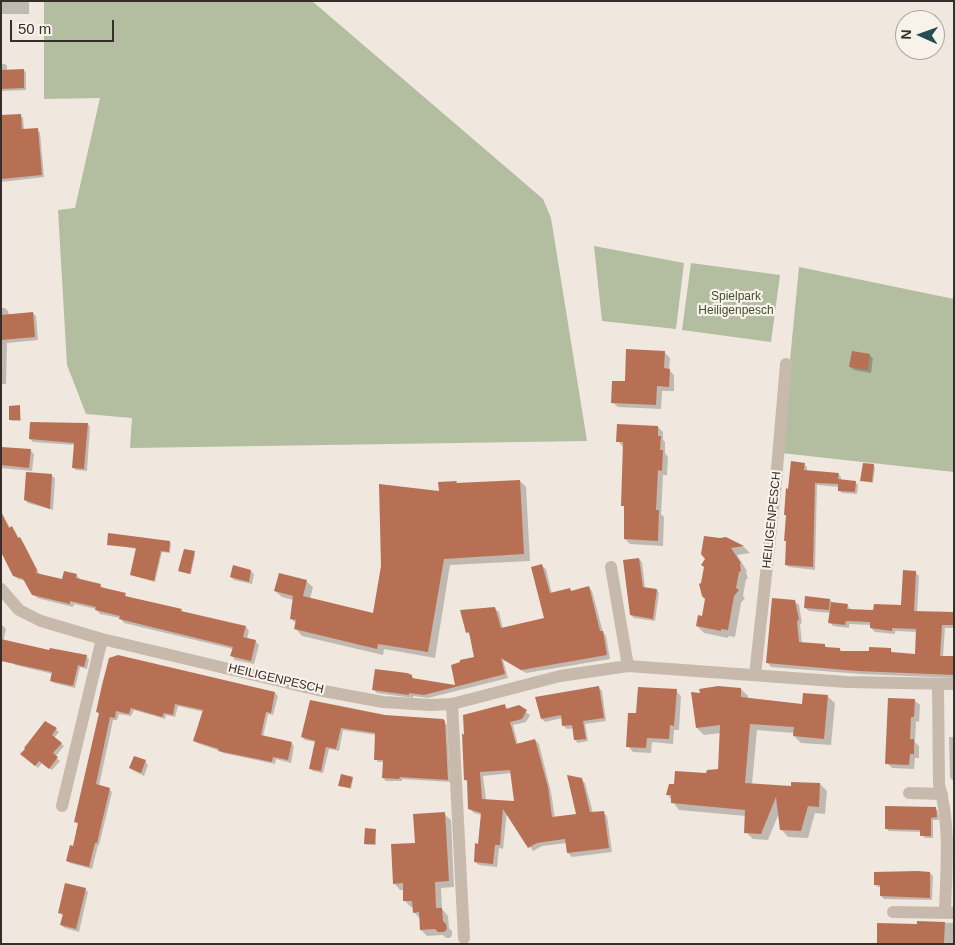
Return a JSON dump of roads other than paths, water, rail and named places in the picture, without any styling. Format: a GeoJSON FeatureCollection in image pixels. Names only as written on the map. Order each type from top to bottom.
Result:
{"type":"FeatureCollection","features":[{"type":"Feature","properties":{"kind":"street","name":"HEILIGENPESCH"},"geometry":{"type":"LineString","coordinates":[[755,675],[775,492],[786,364]]}},
{"type":"Feature","properties":{"kind":"street"},"geometry":{"type":"LineString","coordinates":[[611,567],[628,666]]}},
{"type":"Feature","properties":{"kind":"street","name":"HEILIGENPESCH"},"geometry":{"type":"LineString","coordinates":[[1,589],[19,610],[41,621],[102,638],[318,690],[383,702],[430,705],[452,704],[560,676],[628,666],[847,682],[954,684]]}},
{"type":"Feature","properties":{"kind":"street"},"geometry":{"type":"LineString","coordinates":[[62,806],[102,638]]}},
{"type":"Feature","properties":{"kind":"street"},"geometry":{"type":"LineString","coordinates":[[893,912],[950,913],[946,832],[942,794],[939,785],[938,684]]}},
{"type":"Feature","properties":{"kind":"street"},"geometry":{"type":"LineString","coordinates":[[452,704],[464,938]]}},
{"type":"Feature","properties":{"kind":"street"},"geometry":{"type":"LineString","coordinates":[[909,793],[942,794]]}},
{"type":"Feature","properties":{"kind":"park label","name":"Spielpark Heiligenpesch"},"geometry":{"type":"Point","coordinates":[736,304]}}]}
